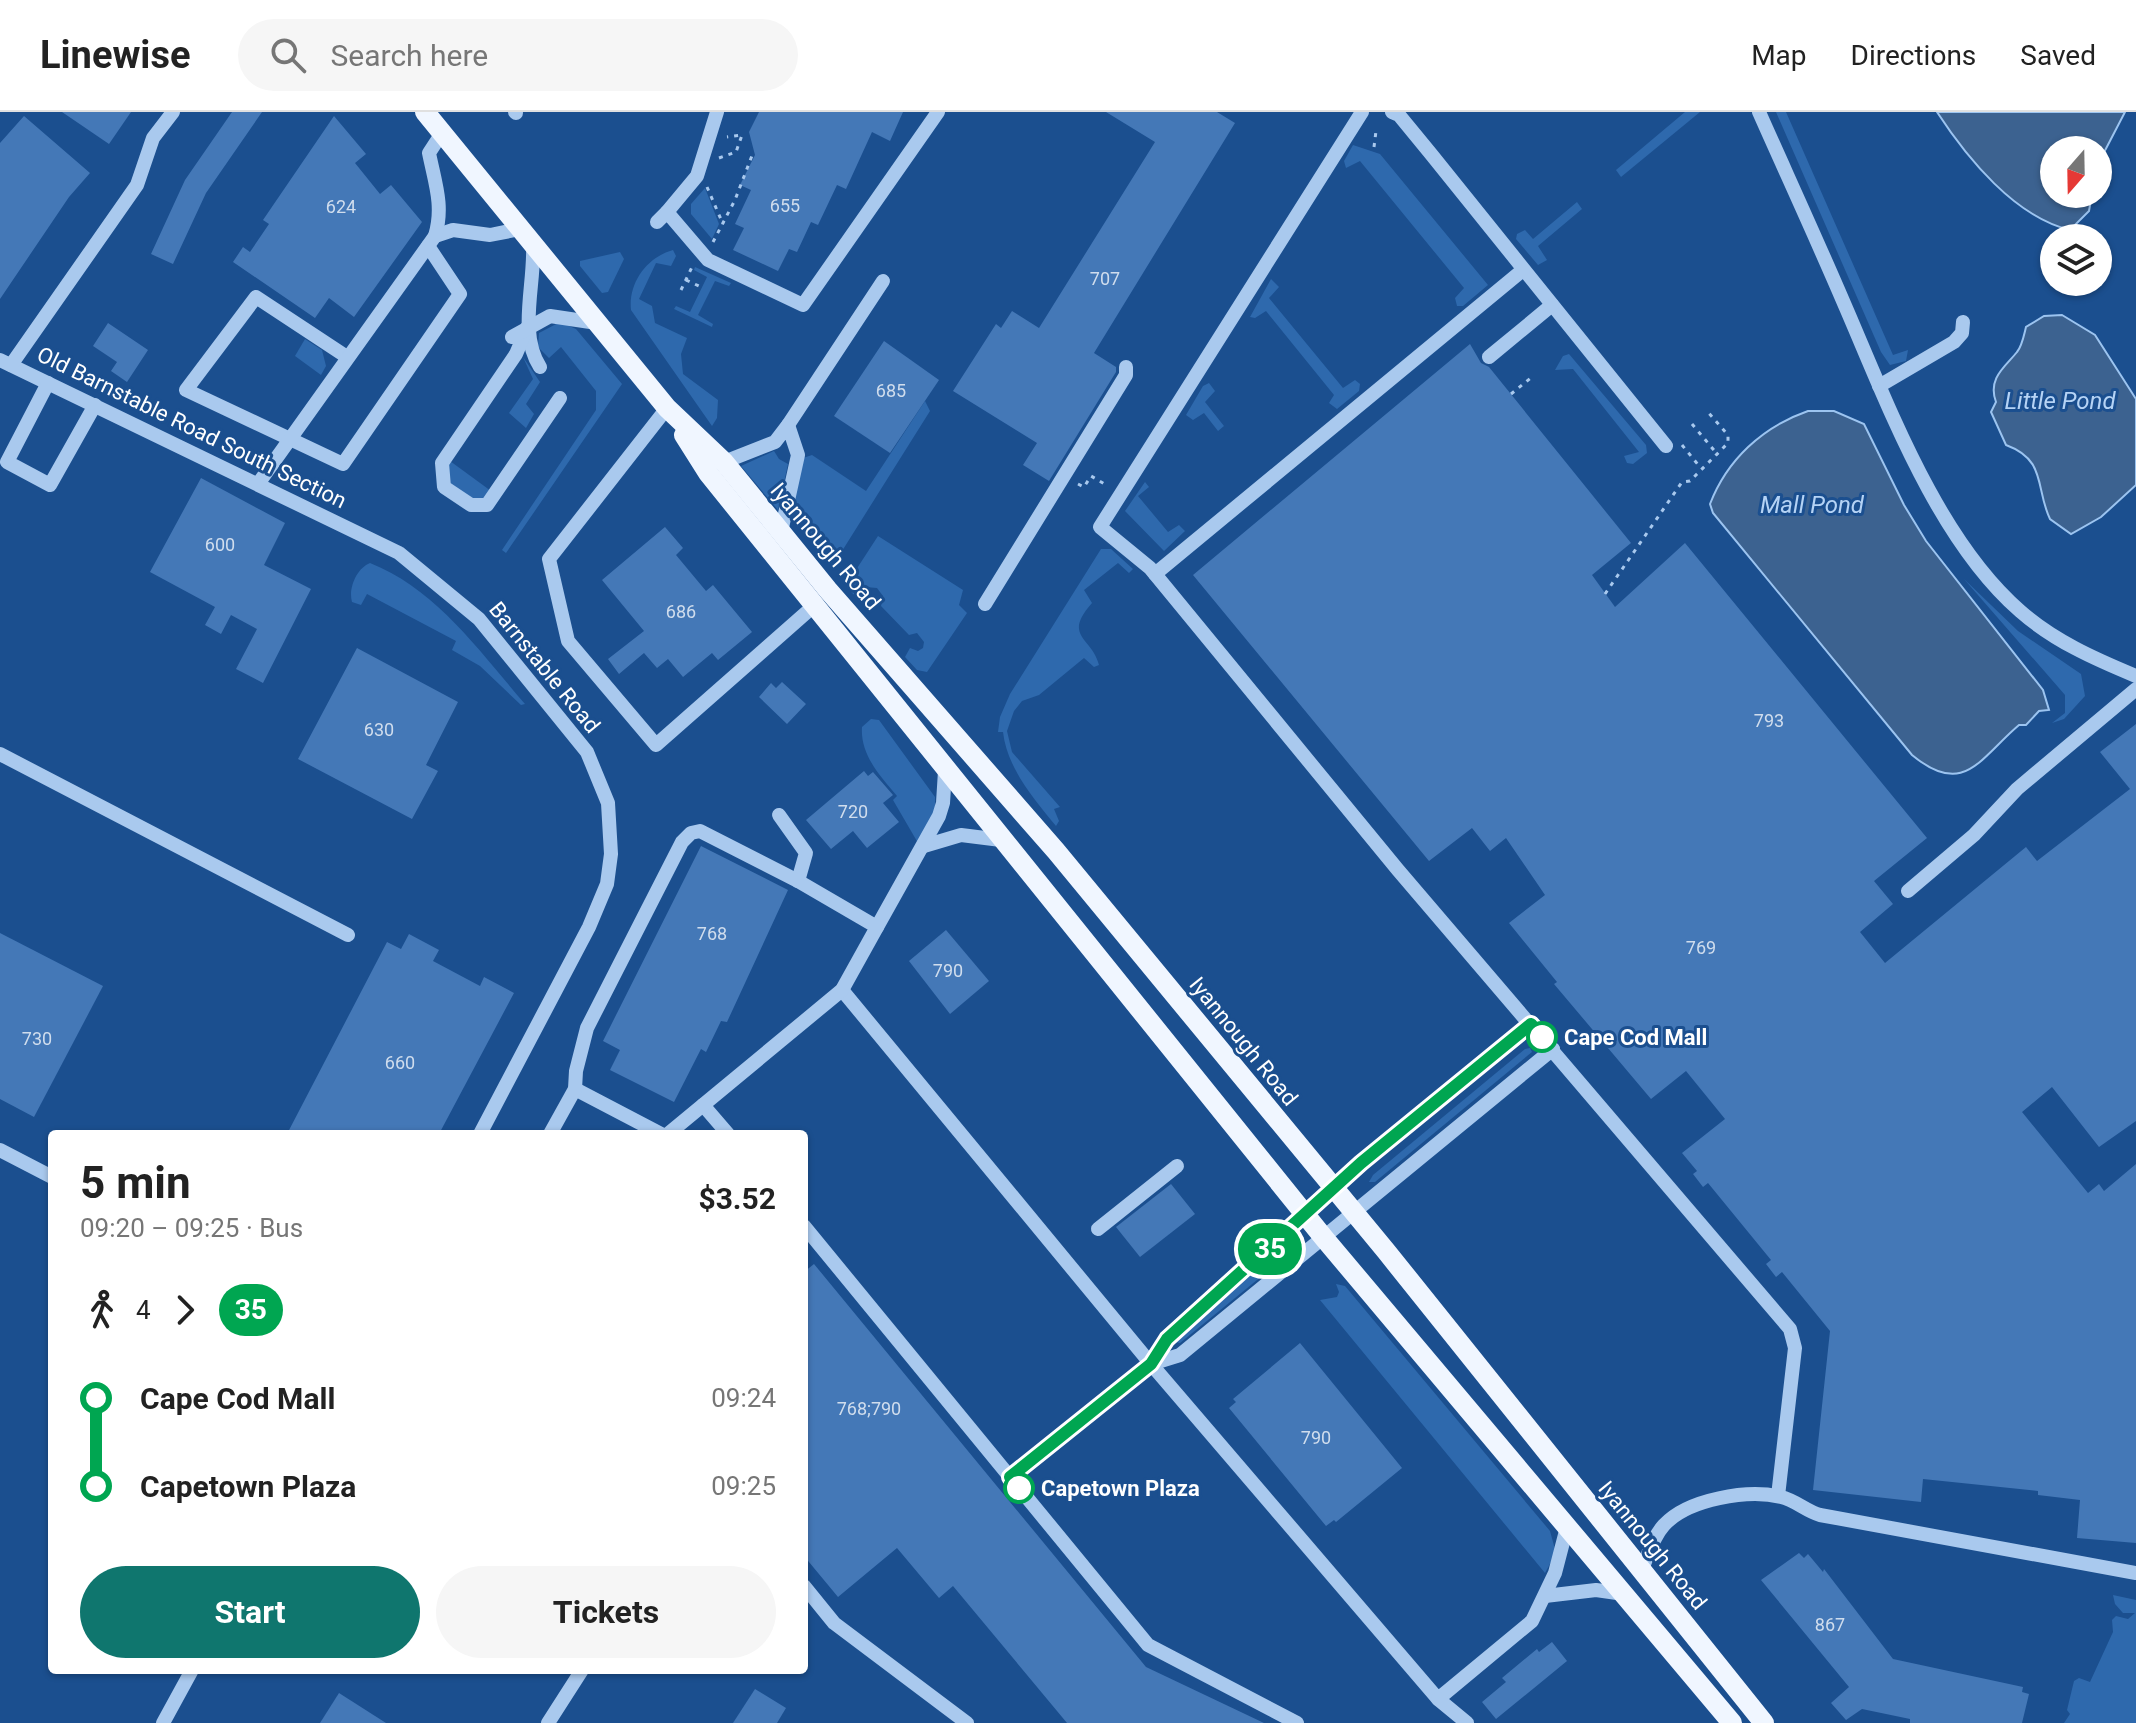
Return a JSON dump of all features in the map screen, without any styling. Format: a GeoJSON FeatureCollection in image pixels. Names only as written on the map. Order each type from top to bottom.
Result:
{"type":"FeatureCollection","features":[{"type":"Feature","properties":{"kind":"main road","name":"Iyannough Road"},"geometry":{"type":"LineString","coordinates":[[425,112],[667,408],[724,462],[1056,851],[1355,1213],[1764,1723]]}},
{"type":"Feature","properties":{"kind":"main road","name":"Iyannough Road"},"geometry":{"type":"LineString","coordinates":[[667,408],[708,473],[816,604],[945,771],[1324,1238],[1732,1723]]}},
{"type":"Feature","properties":{"kind":"street"},"geometry":{"type":"LineString","coordinates":[[6,362],[137,185],[153,138],[173,112]]}},
{"type":"Feature","properties":{"kind":"street"},"geometry":{"type":"LineString","coordinates":[[717,112],[700,171],[662,217],[708,260],[803,305],[938,112]]}},
{"type":"Feature","properties":{"kind":"street"},"geometry":{"type":"LineString","coordinates":[[1362,112],[1100,527],[1155,574],[1398,870],[1553,1049],[1794,1337],[1778,1496]]}},
{"type":"Feature","properties":{"kind":"street"},"geometry":{"type":"LineString","coordinates":[[1392,112],[1423,144],[1552,305],[1671,442]]}},
{"type":"Feature","properties":{"kind":"street"},"geometry":{"type":"LineString","coordinates":[[1759,112],[1905,443],[1982,572],[2018,610],[2053,636],[2136,676]]}},
{"type":"Feature","properties":{"kind":"street"},"geometry":{"type":"LineString","coordinates":[[258,484],[431,241],[440,219],[440,197],[429,153],[442,133]]}},
{"type":"Feature","properties":{"kind":"street"},"geometry":{"type":"LineString","coordinates":[[431,241],[453,230],[526,237],[535,276],[528,326],[530,349],[540,367]]}},
{"type":"Feature","properties":{"kind":"street"},"geometry":{"type":"LineString","coordinates":[[347,357],[256,297],[186,390],[343,464],[460,294],[431,241]]}},
{"type":"Feature","properties":{"kind":"street"},"geometry":{"type":"LineString","coordinates":[[1155,574],[1523,270]]}},
{"type":"Feature","properties":{"kind":"street"},"geometry":{"type":"LineString","coordinates":[[724,462],[775,442],[883,281]]}},
{"type":"Feature","properties":{"kind":"street"},"geometry":{"type":"LineString","coordinates":[[1489,357],[1552,305]]}},
{"type":"Feature","properties":{"kind":"street"},"geometry":{"type":"LineString","coordinates":[[512,337],[550,316],[597,323]]}},
{"type":"Feature","properties":{"kind":"street"},"geometry":{"type":"LineString","coordinates":[[1879,386],[1954,342],[1962,333],[1963,322]]}},
{"type":"Feature","properties":{"kind":"street"},"geometry":{"type":"LineString","coordinates":[[528,326],[516,354],[442,463],[444,487],[471,505],[487,505],[560,398]]}},
{"type":"Feature","properties":{"kind":"street","name":"Old Barnstable Road South Section"},"geometry":{"type":"LineString","coordinates":[[6,362],[365,534]]}},
{"type":"Feature","properties":{"kind":"street"},"geometry":{"type":"LineString","coordinates":[[985,604],[1126,375],[1126,367]]}},
{"type":"Feature","properties":{"kind":"street"},"geometry":{"type":"LineString","coordinates":[[48,383],[7,462],[50,485],[95,405]]}},
{"type":"Feature","properties":{"kind":"street"},"geometry":{"type":"LineString","coordinates":[[667,408],[549,559],[568,641],[656,745],[816,604]]}},
{"type":"Feature","properties":{"kind":"street"},"geometry":{"type":"LineString","coordinates":[[781,532],[798,455],[788,425]]}},
{"type":"Feature","properties":{"kind":"street","name":"Barnstable Road"},"geometry":{"type":"LineString","coordinates":[[365,534],[429,574],[479,619],[572,730],[597,770],[608,803],[611,854],[602,900],[482,1130]]}},
{"type":"Feature","properties":{"kind":"street"},"geometry":{"type":"LineString","coordinates":[[1908,891],[1974,835],[2017,789],[2136,689]]}},
{"type":"Feature","properties":{"kind":"street"},"geometry":{"type":"LineString","coordinates":[[0,754],[348,935]]}},
{"type":"Feature","properties":{"kind":"street"},"geometry":{"type":"LineString","coordinates":[[673,1130],[842,990],[924,846],[943,803],[945,771]]}},
{"type":"Feature","properties":{"kind":"street"},"geometry":{"type":"LineString","coordinates":[[779,815],[806,853],[798,881]]}},
{"type":"Feature","properties":{"kind":"street"},"geometry":{"type":"LineString","coordinates":[[552,1130],[575,1089],[576,1071],[587,1028],[686,836],[696,831],[705,832],[877,927]]}},
{"type":"Feature","properties":{"kind":"street"},"geometry":{"type":"LineString","coordinates":[[924,846],[961,835],[1001,840]]}},
{"type":"Feature","properties":{"kind":"street"},"geometry":{"type":"LineString","coordinates":[[842,990],[1151,1364],[1438,1699],[1467,1723]]}},
{"type":"Feature","properties":{"kind":"street"},"geometry":{"type":"LineString","coordinates":[[1010,1477],[1151,1364],[1167,1339],[1305,1214],[1531,1024]]}},
{"type":"Feature","properties":{"kind":"street"},"geometry":{"type":"LineString","coordinates":[[1151,1364],[1180,1355],[1553,1049]]}},
{"type":"Feature","properties":{"kind":"street"},"geometry":{"type":"LineString","coordinates":[[575,1089],[653,1130]]}},
{"type":"Feature","properties":{"kind":"street"},"geometry":{"type":"LineString","coordinates":[[703,1105],[725,1130]]}},
{"type":"Feature","properties":{"kind":"street"},"geometry":{"type":"LineString","coordinates":[[0,1150],[48,1175]]}},
{"type":"Feature","properties":{"kind":"street"},"geometry":{"type":"LineString","coordinates":[[1098,1229],[1177,1166]]}},
{"type":"Feature","properties":{"kind":"street"},"geometry":{"type":"LineString","coordinates":[[808,1231],[1148,1645],[1297,1723]]}},
{"type":"Feature","properties":{"kind":"street"},"geometry":{"type":"LineString","coordinates":[[1642,1569],[1661,1527],[1684,1511],[1726,1498],[1778,1496],[1820,1515],[2136,1573]]}},
{"type":"Feature","properties":{"kind":"street"},"geometry":{"type":"LineString","coordinates":[[1438,1699],[1532,1621],[1560,1558],[1567,1527]]}},
{"type":"Feature","properties":{"kind":"street"},"geometry":{"type":"LineString","coordinates":[[1545,1596],[1596,1590],[1624,1594]]}},
{"type":"Feature","properties":{"kind":"street"},"geometry":{"type":"LineString","coordinates":[[808,1591],[834,1623],[967,1723]]}},
{"type":"Feature","properties":{"kind":"street"},"geometry":{"type":"LineString","coordinates":[[163,1723],[190,1674]]}},
{"type":"Feature","properties":{"kind":"street"},"geometry":{"type":"LineString","coordinates":[[548,1723],[579,1674]]}},
{"type":"Feature","properties":{"kind":"path"},"geometry":{"type":"LineString","coordinates":[[1374,147],[1376,131]]}},
{"type":"Feature","properties":{"kind":"path"},"geometry":{"type":"LineString","coordinates":[[719,158],[736,152],[742,135],[724,138]]}},
{"type":"Feature","properties":{"kind":"path"},"geometry":{"type":"LineString","coordinates":[[713,242],[753,153]]}},
{"type":"Feature","properties":{"kind":"path"},"geometry":{"type":"LineString","coordinates":[[707,187],[723,225]]}},
{"type":"Feature","properties":{"kind":"path"},"geometry":{"type":"LineString","coordinates":[[681,290],[693,265]]}},
{"type":"Feature","properties":{"kind":"path"},"geometry":{"type":"LineString","coordinates":[[686,280],[703,288]]}},
{"type":"Feature","properties":{"kind":"path"},"geometry":{"type":"LineString","coordinates":[[1511,394],[1532,377]]}},
{"type":"Feature","properties":{"kind":"path"},"geometry":{"type":"LineString","coordinates":[[1605,594],[1682,482],[1690,481],[1700,467],[1718,455],[1729,438],[1707,411]]}},
{"type":"Feature","properties":{"kind":"path"},"geometry":{"type":"LineString","coordinates":[[1692,424],[1718,455]]}},
{"type":"Feature","properties":{"kind":"path"},"geometry":{"type":"LineString","coordinates":[[1671,442],[1700,467]]}},
{"type":"Feature","properties":{"kind":"path"},"geometry":{"type":"LineString","coordinates":[[1064,475],[1084,487],[1091,476],[1111,488]]}},
{"type":"Feature","properties":{"kind":"shaded area"},"geometry":{"type":"Polygon","coordinates":[[[1685,112],[1700,112],[1621,177],[1616,170],[1685,112]]]}},
{"type":"Feature","properties":{"kind":"shaded area"},"geometry":{"type":"Polygon","coordinates":[[[1776,112],[1786,112],[1893,355],[1908,350],[1906,361],[1890,365],[1881,352],[1776,112]]]}},
{"type":"Feature","properties":{"kind":"shaded area"},"geometry":{"type":"Polygon","coordinates":[[[1353,145],[1380,154],[1488,285],[1463,306],[1457,306],[1455,298],[1464,288],[1360,161],[1346,168],[1344,161],[1353,145]]]}},
{"type":"Feature","properties":{"kind":"shaded area"},"geometry":{"type":"Polygon","coordinates":[[[705,188],[719,224],[712,239],[691,214],[691,204],[705,188]]]}},
{"type":"Feature","properties":{"kind":"shaded area"},"geometry":{"type":"Polygon","coordinates":[[[1577,202],[1582,209],[1538,246],[1547,260],[1538,265],[1516,239],[1517,234],[1525,230],[1533,239],[1577,202]]]}},
{"type":"Feature","properties":{"kind":"shaded area"},"geometry":{"type":"Polygon","coordinates":[[[673,250],[676,256],[671,266],[656,263],[639,299],[652,306],[655,323],[687,338],[681,354],[683,374],[718,400],[717,418],[712,426],[631,310],[633,290],[641,272],[655,259],[673,250]]]}},
{"type":"Feature","properties":{"kind":"shaded area"},"geometry":{"type":"Polygon","coordinates":[[[620,252],[624,259],[608,292],[602,293],[580,266],[580,261],[620,252]]]}},
{"type":"Feature","properties":{"kind":"shaded area"},"geometry":{"type":"Polygon","coordinates":[[[695,267],[731,283],[729,286],[715,281],[698,315],[713,324],[712,327],[674,309],[676,306],[690,312],[707,277],[694,270],[695,267]]]}},
{"type":"Feature","properties":{"kind":"shaded area"},"geometry":{"type":"Polygon","coordinates":[[[1271,279],[1279,287],[1269,298],[1343,388],[1355,380],[1360,384],[1359,391],[1337,409],[1329,403],[1334,395],[1266,311],[1255,318],[1250,317],[1271,279]]]}},
{"type":"Feature","properties":{"kind":"shaded area"},"geometry":{"type":"Polygon","coordinates":[[[560,322],[576,329],[622,384],[506,553],[502,550],[596,410],[596,391],[561,347],[549,358],[538,347],[539,333],[560,322]]]}},
{"type":"Feature","properties":{"kind":"shaded area"},"geometry":{"type":"Polygon","coordinates":[[[305,339],[322,350],[326,366],[321,375],[295,356],[305,339]]]}},
{"type":"Feature","properties":{"kind":"shaded area"},"geometry":{"type":"Polygon","coordinates":[[[1569,354],[1646,445],[1647,453],[1633,464],[1627,463],[1624,456],[1639,452],[1573,369],[1555,370],[1563,356],[1569,354]]]}},
{"type":"Feature","properties":{"kind":"shaded area"},"geometry":{"type":"Polygon","coordinates":[[[523,357],[540,382],[526,404],[534,414],[526,428],[509,413],[533,379],[523,357]]]}},
{"type":"Feature","properties":{"kind":"shaded area"},"geometry":{"type":"Polygon","coordinates":[[[1209,383],[1215,391],[1205,402],[1224,426],[1218,431],[1204,413],[1193,420],[1186,415],[1203,386],[1209,383]]]}},
{"type":"Feature","properties":{"kind":"shaded area"},"geometry":{"type":"Polygon","coordinates":[[[925,401],[930,411],[837,559],[830,556],[805,530],[796,511],[795,492],[803,458],[812,455],[866,491],[925,401]]]}},
{"type":"Feature","properties":{"kind":"shaded area"},"geometry":{"type":"Polygon","coordinates":[[[774,451],[779,459],[788,464],[778,510],[741,466],[774,451]]]}},
{"type":"Feature","properties":{"kind":"shaded area"},"geometry":{"type":"Polygon","coordinates":[[[450,461],[491,491],[484,500],[467,497],[448,482],[445,478],[450,461]]]}},
{"type":"Feature","properties":{"kind":"shaded area"},"geometry":{"type":"Polygon","coordinates":[[[1145,482],[1149,487],[1138,496],[1168,532],[1179,525],[1185,531],[1164,551],[1125,511],[1145,482]]]}},
{"type":"Feature","properties":{"kind":"shaded area"},"geometry":{"type":"Polygon","coordinates":[[[878,536],[963,590],[959,605],[967,613],[927,672],[917,670],[905,657],[910,648],[918,651],[923,648],[924,642],[917,633],[909,635],[881,606],[883,596],[877,588],[865,587],[862,594],[869,602],[865,605],[849,590],[852,576],[878,536]]]}},
{"type":"Feature","properties":{"kind":"shaded area"},"geometry":{"type":"Polygon","coordinates":[[[1101,549],[1111,549],[1133,569],[1129,573],[1118,563],[1084,590],[1092,603],[1083,614],[1079,630],[1099,665],[1094,667],[1084,658],[1039,695],[1022,701],[1014,711],[1007,731],[1012,752],[1060,807],[1054,809],[1059,821],[1056,826],[1016,770],[1003,732],[998,732],[1000,717],[1010,694],[1101,549]]]}},
{"type":"Feature","properties":{"kind":"shaded area"},"geometry":{"type":"Polygon","coordinates":[[[370,563],[394,574],[436,605],[474,643],[525,704],[521,705],[480,666],[452,650],[456,641],[367,594],[361,605],[352,602],[351,591],[355,579],[361,569],[370,563]]]}},
{"type":"Feature","properties":{"kind":"shaded area"},"geometry":{"type":"Polygon","coordinates":[[[1964,579],[2018,631],[2081,674],[2085,696],[2064,719],[2052,723],[2065,713],[2065,695],[1964,579]]]}},
{"type":"Feature","properties":{"kind":"shaded area"},"geometry":{"type":"Polygon","coordinates":[[[871,719],[879,720],[935,797],[935,810],[918,843],[893,800],[897,796],[873,765],[864,747],[862,727],[871,719]]]}},
{"type":"Feature","properties":{"kind":"shaded area"},"geometry":{"type":"Polygon","coordinates":[[[1530,1048],[1532,1052],[1375,1182],[1369,1182],[1373,1175],[1530,1048]]]}},
{"type":"Feature","properties":{"kind":"shaded area"},"geometry":{"type":"Polygon","coordinates":[[[1286,1247],[1290,1253],[1180,1343],[1175,1342],[1175,1336],[1286,1247]]]}},
{"type":"Feature","properties":{"kind":"shaded area"},"geometry":{"type":"Polygon","coordinates":[[[1336,1284],[1345,1286],[1550,1531],[1556,1553],[1545,1573],[1320,1300],[1337,1297],[1336,1284]]]}},
{"type":"Feature","properties":{"kind":"shaded area"},"geometry":{"type":"Polygon","coordinates":[[[2113,1595],[2136,1600],[2136,1723],[2064,1723],[2070,1714],[2067,1710],[2074,1681],[2079,1678],[2090,1682],[2113,1632],[2112,1620],[2116,1616],[2128,1619],[2135,1613],[2123,1613],[2115,1604],[2113,1595]]]}},
{"type":"Feature","properties":{"kind":"water"},"geometry":{"type":"Polygon","coordinates":[[[1937,112],[2125,112],[2112,137],[2040,136],[2040,208],[2090,208],[2076,224],[2053,224],[2030,213],[1994,183],[1937,112]]]}},
{"type":"Feature","properties":{"kind":"water","name":"Little Pond"},"geometry":{"type":"Polygon","coordinates":[[[2062,315],[2095,335],[2136,399],[2136,485],[2101,517],[2071,534],[2050,519],[2034,467],[2019,451],[2006,445],[1991,412],[1996,402],[1996,379],[2019,350],[2026,327],[2044,316],[2062,315]]]}},
{"type":"Feature","properties":{"kind":"water","name":"Mall Pond"},"geometry":{"type":"Polygon","coordinates":[[[1808,411],[1834,411],[1864,424],[1904,505],[1926,541],[2043,690],[2049,710],[2039,711],[2026,725],[2019,725],[1970,769],[1945,773],[1912,755],[1713,513],[1710,504],[1736,459],[1776,426],[1808,411]]]}},
{"type":"Feature","properties":{"kind":"building"},"geometry":{"type":"Polygon","coordinates":[[[62,112],[131,112],[109,144],[62,112]]]}},
{"type":"Feature","properties":{"kind":"building"},"geometry":{"type":"Polygon","coordinates":[[[232,112],[262,112],[206,193],[173,264],[151,254],[185,180],[232,112]]]}},
{"type":"Feature","properties":{"kind":"building"},"geometry":{"type":"Polygon","coordinates":[[[759,112],[903,112],[890,141],[872,132],[846,189],[837,185],[818,225],[811,222],[797,252],[789,249],[778,271],[733,250],[744,228],[735,224],[751,190],[740,185],[755,155],[749,132],[759,112]]]}},
{"type":"Feature","properties":{"kind":"building"},"geometry":{"type":"Polygon","coordinates":[[[1106,112],[1217,112],[1235,123],[1094,353],[1116,367],[1116,372],[1049,481],[1023,465],[1037,443],[953,391],[996,324],[1001,328],[1012,311],[1039,328],[1155,142],[1106,112]]]}},
{"type":"Feature","properties":{"kind":"building"},"geometry":{"type":"Polygon","coordinates":[[[24,116],[90,173],[69,197],[0,299],[0,143],[24,116]]]}},
{"type":"Feature","properties":{"kind":"building"},"geometry":{"type":"Polygon","coordinates":[[[334,116],[366,154],[355,163],[380,194],[391,185],[422,222],[354,317],[329,298],[315,318],[233,262],[243,247],[250,252],[269,224],[263,220],[334,116]]]}},
{"type":"Feature","properties":{"kind":"building"},"geometry":{"type":"Polygon","coordinates":[[[108,323],[148,350],[127,382],[111,371],[117,362],[93,346],[108,323]]]}},
{"type":"Feature","properties":{"kind":"building"},"geometry":{"type":"Polygon","coordinates":[[[884,341],[939,380],[890,453],[834,416],[884,341]]]}},
{"type":"Feature","properties":{"kind":"building","name":"Cape Cod Mall"},"geometry":{"type":"Polygon","coordinates":[[[1470,344],[1481,363],[1489,367],[1631,543],[1592,575],[1615,607],[1685,543],[1927,838],[1874,881],[1893,904],[1860,932],[1885,963],[2026,847],[2037,861],[2130,789],[2100,752],[2136,724],[2136,1121],[2099,1147],[2052,1087],[2022,1112],[2088,1193],[2099,1184],[2104,1191],[2136,1164],[2136,1543],[2077,1538],[2080,1500],[2038,1495],[2038,1491],[1923,1479],[1921,1502],[1813,1490],[1830,1331],[1782,1272],[1776,1277],[1766,1264],[1771,1260],[1708,1183],[1703,1187],[1693,1174],[1697,1171],[1682,1153],[1725,1119],[1686,1071],[1651,1099],[1554,984],[1557,982],[1509,923],[1545,895],[1506,838],[1490,851],[1472,828],[1429,861],[1193,575],[1470,344]]]}},
{"type":"Feature","properties":{"kind":"building"},"geometry":{"type":"Polygon","coordinates":[[[201,478],[285,523],[264,565],[311,589],[263,683],[236,669],[257,629],[231,615],[221,634],[205,625],[215,607],[150,572],[201,478]]]}},
{"type":"Feature","properties":{"kind":"building"},"geometry":{"type":"Polygon","coordinates":[[[665,527],[683,548],[676,555],[706,591],[713,585],[752,632],[718,660],[712,653],[683,677],[668,659],[657,668],[644,653],[619,674],[608,659],[644,631],[602,580],[665,527]]]}},
{"type":"Feature","properties":{"kind":"building"},"geometry":{"type":"Polygon","coordinates":[[[357,648],[458,702],[426,765],[438,771],[412,819],[298,759],[357,648]]]}},
{"type":"Feature","properties":{"kind":"building"},"geometry":{"type":"Polygon","coordinates":[[[782,682],[806,704],[787,724],[759,697],[771,683],[776,688],[782,682]]]}},
{"type":"Feature","properties":{"kind":"building"},"geometry":{"type":"Polygon","coordinates":[[[864,771],[868,776],[873,772],[893,795],[883,803],[899,822],[867,848],[853,831],[831,849],[806,820],[864,771]]]}},
{"type":"Feature","properties":{"kind":"building"},"geometry":{"type":"Polygon","coordinates":[[[701,846],[788,890],[727,1022],[721,1021],[706,1052],[701,1049],[674,1102],[610,1070],[620,1050],[603,1041],[701,846]]]}},
{"type":"Feature","properties":{"kind":"building"},"geometry":{"type":"Polygon","coordinates":[[[946,930],[989,981],[950,1014],[909,961],[946,930]]]}},
{"type":"Feature","properties":{"kind":"building"},"geometry":{"type":"Polygon","coordinates":[[[0,933],[103,986],[34,1117],[0,1099],[0,933]]]}},
{"type":"Feature","properties":{"kind":"building"},"geometry":{"type":"Polygon","coordinates":[[[409,934],[439,950],[433,961],[480,986],[484,977],[514,993],[441,1130],[289,1130],[387,942],[401,949],[409,934]]]}},
{"type":"Feature","properties":{"kind":"building"},"geometry":{"type":"Polygon","coordinates":[[[1171,1184],[1195,1214],[1140,1257],[1116,1227],[1171,1184]]]}},
{"type":"Feature","properties":{"kind":"building"},"geometry":{"type":"Polygon","coordinates":[[[814,1264],[1146,1667],[1264,1723],[1067,1723],[953,1586],[939,1598],[897,1548],[838,1597],[808,1561],[808,1269],[814,1264]]]}},
{"type":"Feature","properties":{"kind":"building"},"geometry":{"type":"Polygon","coordinates":[[[1300,1343],[1402,1468],[1336,1522],[1334,1520],[1326,1526],[1229,1408],[1236,1402],[1233,1399],[1300,1343]]]}},
{"type":"Feature","properties":{"kind":"building"},"geometry":{"type":"Polygon","coordinates":[[[1799,1553],[1804,1558],[1808,1554],[1823,1572],[1824,1569],[1893,1659],[2023,1687],[2022,1692],[2029,1694],[2022,1723],[1910,1723],[1910,1719],[1862,1709],[1846,1720],[1831,1703],[1849,1687],[1761,1580],[1799,1553]]]}},
{"type":"Feature","properties":{"kind":"building"},"geometry":{"type":"Polygon","coordinates":[[[1552,1642],[1567,1661],[1496,1719],[1482,1702],[1506,1682],[1502,1678],[1537,1649],[1539,1652],[1552,1642]]]}},
{"type":"Feature","properties":{"kind":"building"},"geometry":{"type":"Polygon","coordinates":[[[755,1689],[786,1708],[777,1723],[733,1723],[755,1689]]]}},
{"type":"Feature","properties":{"kind":"building"},"geometry":{"type":"Polygon","coordinates":[[[339,1693],[386,1723],[320,1723],[339,1693]]]}},
{"type":"Feature","properties":{"kind":"bus line","name":"35"},"geometry":{"type":"LineString","coordinates":[[1019,1488],[1010,1477],[1151,1364],[1167,1339],[1361,1163],[1531,1024],[1542,1037]]}},
{"type":"Feature","properties":{"kind":"place","name":"Cape Cod Mall"},"geometry":{"type":"Point","coordinates":[1542,1037]}},
{"type":"Feature","properties":{"kind":"place","name":"Capetown Plaza"},"geometry":{"type":"Point","coordinates":[1019,1488]}}]}
